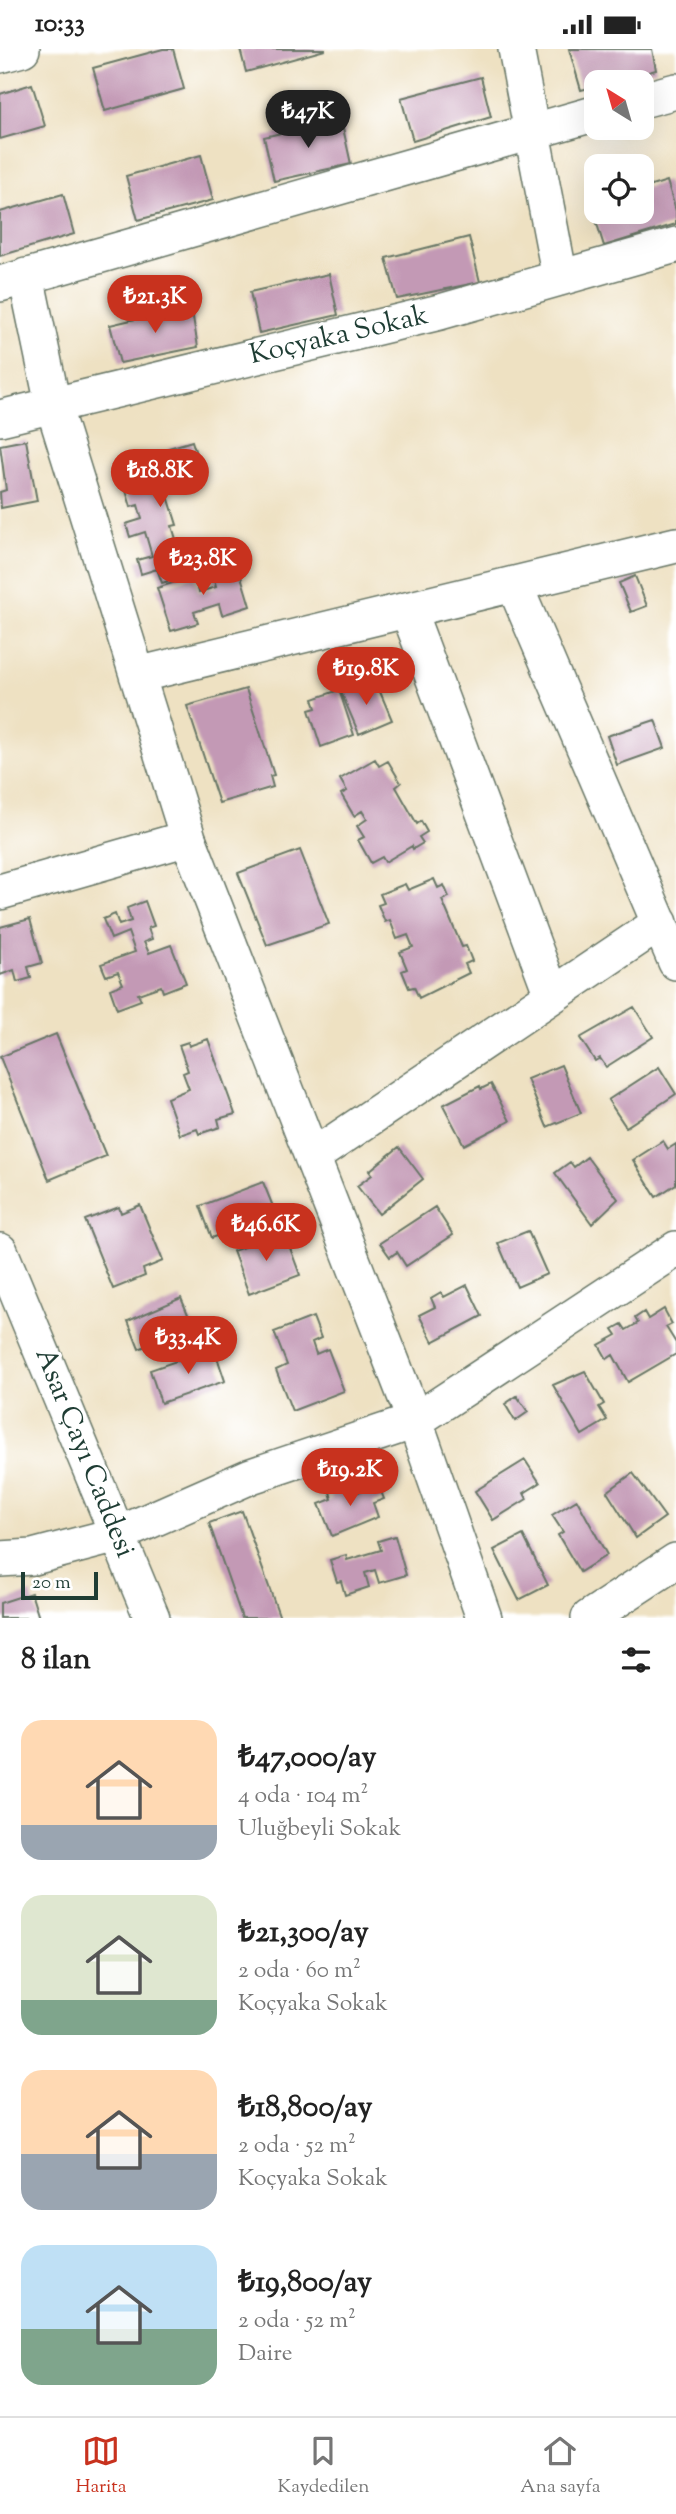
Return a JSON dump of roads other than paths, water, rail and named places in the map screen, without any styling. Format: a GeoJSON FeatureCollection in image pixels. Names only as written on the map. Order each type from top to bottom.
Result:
{"type":"FeatureCollection","features":[{"type":"Feature","properties":{"kind":"street"},"geometry":{"type":"LineString","coordinates":[[0,55],[22,49]]}},
{"type":"Feature","properties":{"kind":"street"},"geometry":{"type":"LineString","coordinates":[[516,49],[560,278]]}},
{"type":"Feature","properties":{"kind":"street"},"geometry":{"type":"LineString","coordinates":[[654,97],[676,91]]}},
{"type":"Feature","properties":{"kind":"street"},"geometry":{"type":"LineString","coordinates":[[484,1618],[415,1420],[188,838],[13,280],[584,116]]}},
{"type":"Feature","properties":{"kind":"street","name":"Koçyaka Sokak"},"geometry":{"type":"LineString","coordinates":[[0,418],[440,312],[676,245]]}},
{"type":"Feature","properties":{"kind":"street"},"geometry":{"type":"LineString","coordinates":[[137,675],[676,545]]}},
{"type":"Feature","properties":{"kind":"street"},"geometry":{"type":"LineString","coordinates":[[514,584],[676,962]]}},
{"type":"Feature","properties":{"kind":"street"},"geometry":{"type":"LineString","coordinates":[[408,610],[552,995]]}},
{"type":"Feature","properties":{"kind":"street"},"geometry":{"type":"LineString","coordinates":[[0,892],[188,838]]}},
{"type":"Feature","properties":{"kind":"street"},"geometry":{"type":"LineString","coordinates":[[312,1157],[660,923]]}},
{"type":"Feature","properties":{"kind":"street"},"geometry":{"type":"LineString","coordinates":[[0,1559],[33,1557],[117,1535],[251,1476],[415,1420],[676,1249]]}},
{"type":"Feature","properties":{"kind":"street","name":"Asar Çayı Caddesi"},"geometry":{"type":"LineString","coordinates":[[0,1251],[152,1618]]}},
{"type":"Feature","properties":{"kind":"street"},"geometry":{"type":"LineString","coordinates":[[589,1618],[676,1561]]}}]}
